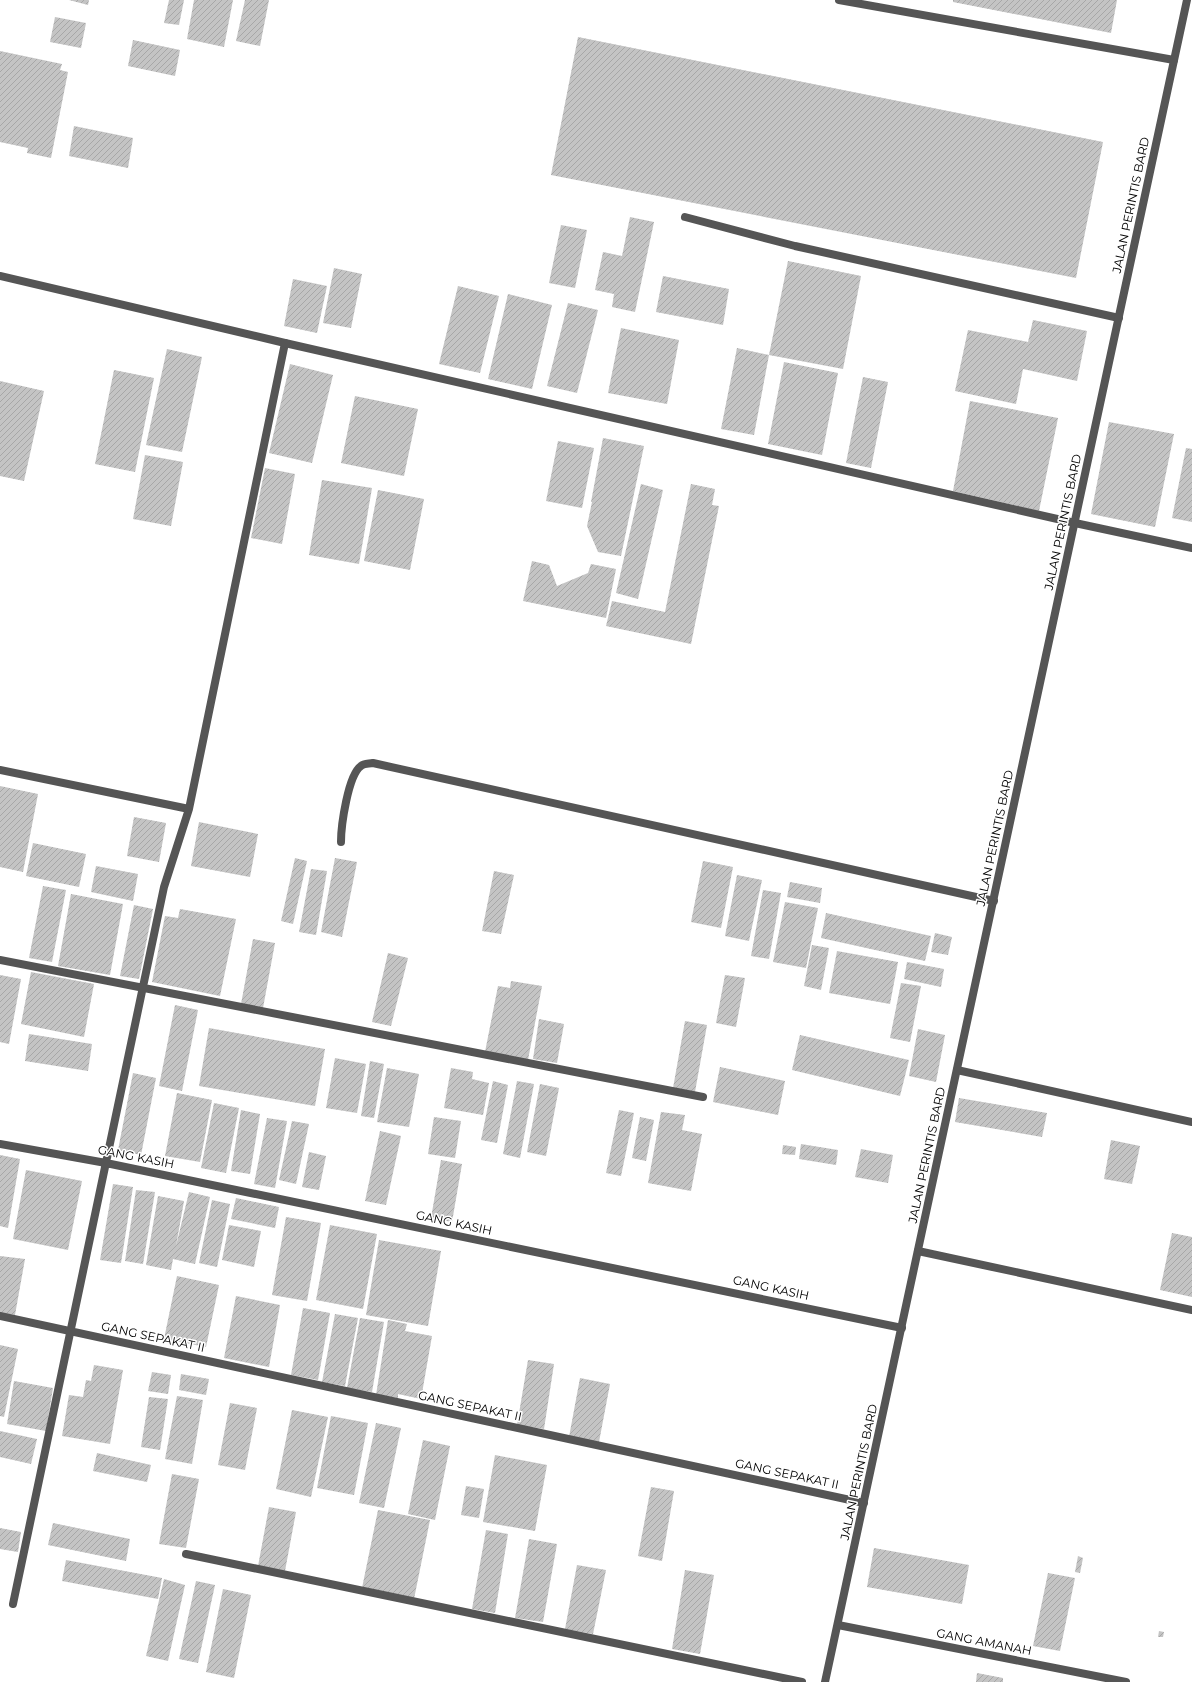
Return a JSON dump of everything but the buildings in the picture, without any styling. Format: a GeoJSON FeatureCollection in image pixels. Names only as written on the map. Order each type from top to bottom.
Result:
{"type":"FeatureCollection","features":[{"type":"Feature","properties":{"kind":"street"},"geometry":{"type":"LineString","coordinates":[[839,0],[1174,60]]}},
{"type":"Feature","properties":{"kind":"street","name":"JALAN PERINTIS BARD"},"geometry":{"type":"LineString","coordinates":[[825,1682],[1187,0]]}},
{"type":"Feature","properties":{"kind":"street"},"geometry":{"type":"LineString","coordinates":[[685,217],[795,246],[1119,318]]}},
{"type":"Feature","properties":{"kind":"street"},"geometry":{"type":"LineString","coordinates":[[0,276],[285,343],[1075,523],[1192,548]]}},
{"type":"Feature","properties":{"kind":"street"},"geometry":{"type":"LineString","coordinates":[[13,1604],[24,1544],[71,1331],[164,887],[188,809],[285,343]]}},
{"type":"Feature","properties":{"kind":"street"},"geometry":{"type":"LineString","coordinates":[[340,842],[342,821],[355,772],[362,764],[373,763],[994,901]]}},
{"type":"Feature","properties":{"kind":"street"},"geometry":{"type":"LineString","coordinates":[[0,770],[188,809]]}},
{"type":"Feature","properties":{"kind":"street"},"geometry":{"type":"LineString","coordinates":[[0,960],[703,1097]]}},
{"type":"Feature","properties":{"kind":"street"},"geometry":{"type":"LineString","coordinates":[[957,1070],[1192,1122]]}},
{"type":"Feature","properties":{"kind":"street","name":"GANG KASIH"},"geometry":{"type":"LineString","coordinates":[[0,1144],[106,1163],[902,1328]]}},
{"type":"Feature","properties":{"kind":"street"},"geometry":{"type":"LineString","coordinates":[[918,1251],[1192,1310]]}},
{"type":"Feature","properties":{"kind":"street","name":"GANG SEPAKAT II"},"geometry":{"type":"LineString","coordinates":[[0,1316],[864,1503]]}},
{"type":"Feature","properties":{"kind":"street"},"geometry":{"type":"LineString","coordinates":[[186,1554],[802,1682]]}},
{"type":"Feature","properties":{"kind":"street","name":"GANG AMANAH"},"geometry":{"type":"LineString","coordinates":[[838,1625],[1126,1682]]}}]}
